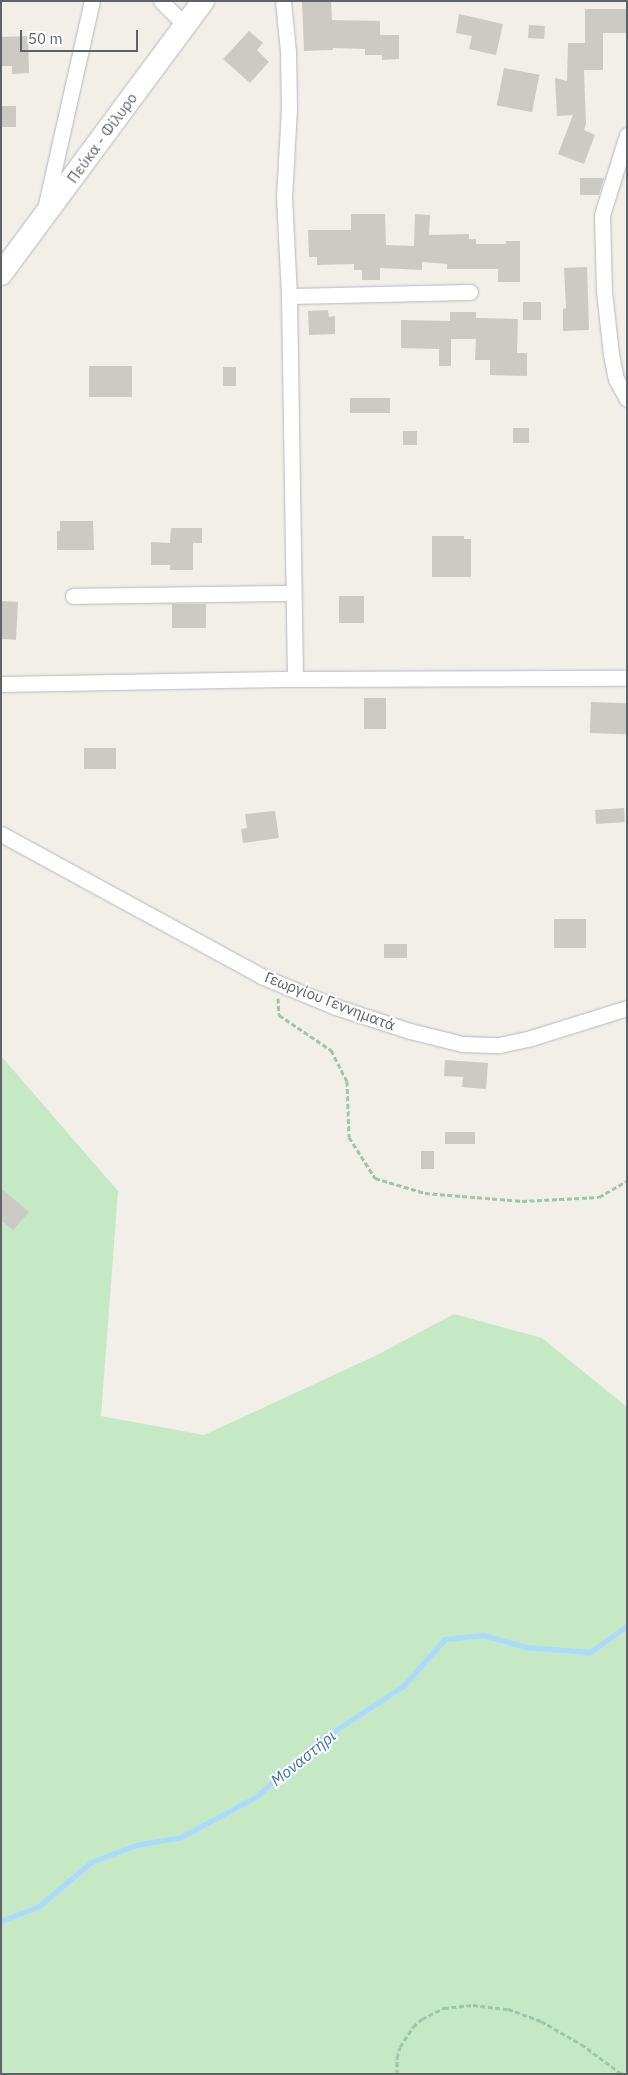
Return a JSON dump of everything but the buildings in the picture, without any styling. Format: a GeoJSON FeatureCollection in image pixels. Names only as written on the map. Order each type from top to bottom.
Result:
{"type":"FeatureCollection","features":[{"type":"Feature","properties":{"kind":"main road","name":"Πεύκα - Φίλυρο"},"geometry":{"type":"LineString","coordinates":[[1,274],[203,1]]}},
{"type":"Feature","properties":{"kind":"street"},"geometry":{"type":"LineString","coordinates":[[42,220],[92,1]]}},
{"type":"Feature","properties":{"kind":"street"},"geometry":{"type":"LineString","coordinates":[[161,1],[186,26]]}},
{"type":"Feature","properties":{"kind":"street"},"geometry":{"type":"LineString","coordinates":[[284,2],[289,108],[284,197],[289,296],[295,679]]}},
{"type":"Feature","properties":{"kind":"street"},"geometry":{"type":"LineString","coordinates":[[627,135],[602,214],[604,291],[611,354],[616,379],[627,399]]}},
{"type":"Feature","properties":{"kind":"street"},"geometry":{"type":"LineString","coordinates":[[289,296],[470,292]]}},
{"type":"Feature","properties":{"kind":"street"},"geometry":{"type":"LineString","coordinates":[[73,596],[294,593]]}},
{"type":"Feature","properties":{"kind":"street"},"geometry":{"type":"LineString","coordinates":[[1,684],[295,679],[627,678]]}},
{"type":"Feature","properties":{"kind":"street","name":"Γεωργίου Γεννηματά"},"geometry":{"type":"LineString","coordinates":[[1,834],[276,983],[373,1020],[442,1040],[476,1045],[499,1045],[627,1008]]}},
{"type":"Feature","properties":{"kind":"path"},"geometry":{"type":"LineString","coordinates":[[276,983],[279,1015],[331,1050],[347,1081],[348,1137],[375,1178],[425,1193],[522,1201],[599,1196],[627,1182]]}},
{"type":"Feature","properties":{"kind":"path"},"geometry":{"type":"LineString","coordinates":[[398,2074],[397,2058],[400,2047],[417,2023],[432,2012],[444,2008],[473,2005],[508,2008],[541,2021],[568,2036],[622,2074]]}},
{"type":"Feature","properties":{"kind":"green space"},"geometry":{"type":"Polygon","coordinates":[[[1,1056],[118,1191],[101,1416],[204,1435],[377,1355],[454,1314],[542,1338],[627,1407],[627,2074],[1,2074],[1,1056]]]}},
{"type":"Feature","properties":{"kind":"waterway","name":"Μοναστήρι"},"geometry":{"type":"LineString","coordinates":[[1,1921],[39,1906],[91,1862],[136,1845],[181,1837],[257,1796],[316,1743],[403,1686],[445,1639],[483,1635],[526,1647],[590,1652],[627,1626]]}}]}
